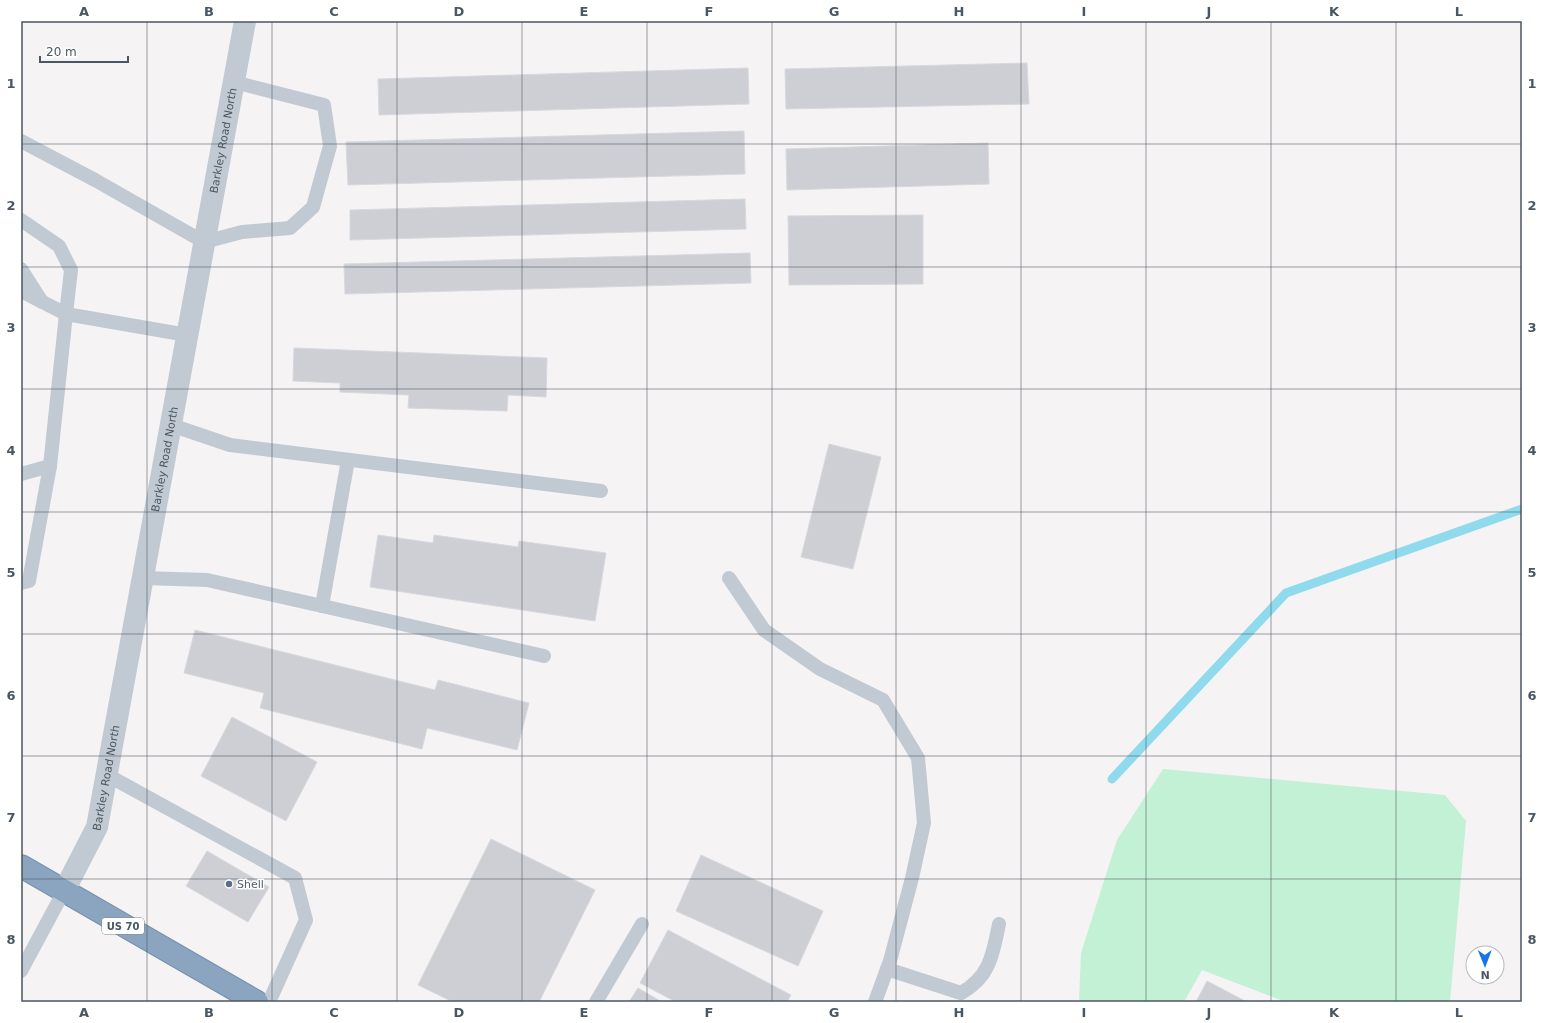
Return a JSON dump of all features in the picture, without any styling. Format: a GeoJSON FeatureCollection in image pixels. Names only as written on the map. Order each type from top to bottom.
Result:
{"type":"FeatureCollection","features":[{"type":"Feature","properties":{"kind":"highway","name":"US 70"},"geometry":{"type":"LineString","coordinates":[[21,866],[229,993],[257,1002]]}},
{"type":"Feature","properties":{"kind":"street","name":"Barkley Road North"},"geometry":{"type":"LineString","coordinates":[[64,892],[97,827],[245,21]]}},
{"type":"Feature","properties":{"kind":"lane"},"geometry":{"type":"LineString","coordinates":[[21,140],[204,242],[242,232],[290,228],[313,206],[330,146],[324,105],[234,82]]}},
{"type":"Feature","properties":{"kind":"lane"},"geometry":{"type":"LineString","coordinates":[[21,220],[59,246],[71,270],[50,466],[29,581],[21,583]]}},
{"type":"Feature","properties":{"kind":"lane"},"geometry":{"type":"LineString","coordinates":[[21,269],[42,302]]}},
{"type":"Feature","properties":{"kind":"lane"},"geometry":{"type":"LineString","coordinates":[[21,291],[66,314],[187,335]]}},
{"type":"Feature","properties":{"kind":"lane"},"geometry":{"type":"LineString","coordinates":[[170,425],[230,445],[601,491]]}},
{"type":"Feature","properties":{"kind":"lane"},"geometry":{"type":"LineString","coordinates":[[322,606],[348,460]]}},
{"type":"Feature","properties":{"kind":"lane"},"geometry":{"type":"LineString","coordinates":[[21,474],[50,466]]}},
{"type":"Feature","properties":{"kind":"lane"},"geometry":{"type":"LineString","coordinates":[[143,578],[207,580],[544,656]]}},
{"type":"Feature","properties":{"kind":"lane"},"geometry":{"type":"LineString","coordinates":[[729,578],[764,630],[820,669],[884,700],[918,758],[924,823],[912,878],[887,969],[875,1002]]}},
{"type":"Feature","properties":{"kind":"lane"},"geometry":{"type":"LineString","coordinates":[[107,775],[295,878],[306,920],[269,1002]]}},
{"type":"Feature","properties":{"kind":"lane"},"geometry":{"type":"LineString","coordinates":[[21,971],[64,892]]}},
{"type":"Feature","properties":{"kind":"lane"},"geometry":{"type":"LineString","coordinates":[[596,1002],[642,924]]}},
{"type":"Feature","properties":{"kind":"lane"},"geometry":{"type":"LineString","coordinates":[[887,969],[959,998],[972,987],[992,958],[999,924]]}},
{"type":"Feature","properties":{"kind":"green space"},"geometry":{"type":"Polygon","coordinates":[[[1163,769],[1445,795],[1466,821],[1450,1002],[1286,1002],[1202,970],[1184,1002],[1079,1002],[1081,953],[1117,840],[1163,769]]]}},
{"type":"Feature","properties":{"kind":"building"},"geometry":{"type":"Polygon","coordinates":[[[1027,63],[1029,104],[786,109],[785,69],[1027,63]]]}},
{"type":"Feature","properties":{"kind":"building"},"geometry":{"type":"Polygon","coordinates":[[[748,68],[749,104],[379,115],[378,79],[748,68]]]}},
{"type":"Feature","properties":{"kind":"building"},"geometry":{"type":"Polygon","coordinates":[[[744,131],[745,174],[348,185],[346,142],[744,131]]]}},
{"type":"Feature","properties":{"kind":"building"},"geometry":{"type":"Polygon","coordinates":[[[988,143],[989,184],[787,190],[786,149],[988,143]]]}},
{"type":"Feature","properties":{"kind":"building"},"geometry":{"type":"Polygon","coordinates":[[[745,199],[746,229],[350,240],[350,210],[745,199]]]}},
{"type":"Feature","properties":{"kind":"building"},"geometry":{"type":"Polygon","coordinates":[[[923,215],[923,284],[789,285],[788,216],[923,215]]]}},
{"type":"Feature","properties":{"kind":"building"},"geometry":{"type":"Polygon","coordinates":[[[750,253],[751,283],[345,294],[344,264],[750,253]]]}},
{"type":"Feature","properties":{"kind":"building"},"geometry":{"type":"Polygon","coordinates":[[[294,348],[547,358],[546,397],[508,395],[507,411],[408,408],[409,395],[340,392],[340,383],[293,381],[294,348]]]}},
{"type":"Feature","properties":{"kind":"building"},"geometry":{"type":"Polygon","coordinates":[[[829,444],[881,457],[853,569],[801,557],[829,444]]]}},
{"type":"Feature","properties":{"kind":"building"},"geometry":{"type":"Polygon","coordinates":[[[378,535],[433,543],[434,535],[518,547],[519,541],[606,553],[595,621],[370,587],[378,535]]]}},
{"type":"Feature","properties":{"kind":"building"},"geometry":{"type":"Polygon","coordinates":[[[195,630],[435,690],[438,680],[529,703],[517,750],[427,728],[422,749],[260,708],[264,693],[184,673],[195,630]]]}},
{"type":"Feature","properties":{"kind":"building"},"geometry":{"type":"Polygon","coordinates":[[[232,717],[317,762],[286,821],[201,776],[232,717]]]}},
{"type":"Feature","properties":{"kind":"building"},"geometry":{"type":"Polygon","coordinates":[[[491,839],[595,890],[539,1002],[453,1002],[418,985],[491,839]]]}},
{"type":"Feature","properties":{"kind":"building"},"geometry":{"type":"Polygon","coordinates":[[[207,851],[269,887],[248,922],[186,886],[207,851]]]}},
{"type":"Feature","properties":{"kind":"building"},"geometry":{"type":"Polygon","coordinates":[[[701,855],[823,911],[798,966],[676,911],[701,855]]]}},
{"type":"Feature","properties":{"kind":"building"},"geometry":{"type":"Polygon","coordinates":[[[668,930],[791,995],[787,1002],[676,1002],[640,983],[668,930]]]}},
{"type":"Feature","properties":{"kind":"building"},"geometry":{"type":"Polygon","coordinates":[[[1207,981],[1247,1002],[1196,1002],[1207,981]]]}},
{"type":"Feature","properties":{"kind":"building"},"geometry":{"type":"Polygon","coordinates":[[[638,988],[662,1002],[629,1002],[638,988]]]}},
{"type":"Feature","properties":{"kind":"waterway"},"geometry":{"type":"LineString","coordinates":[[1112,779],[1286,593],[1522,509]]}},
{"type":"Feature","properties":{"kind":"place","name":"Shell"},"geometry":{"type":"Point","coordinates":[229,884]}}]}
